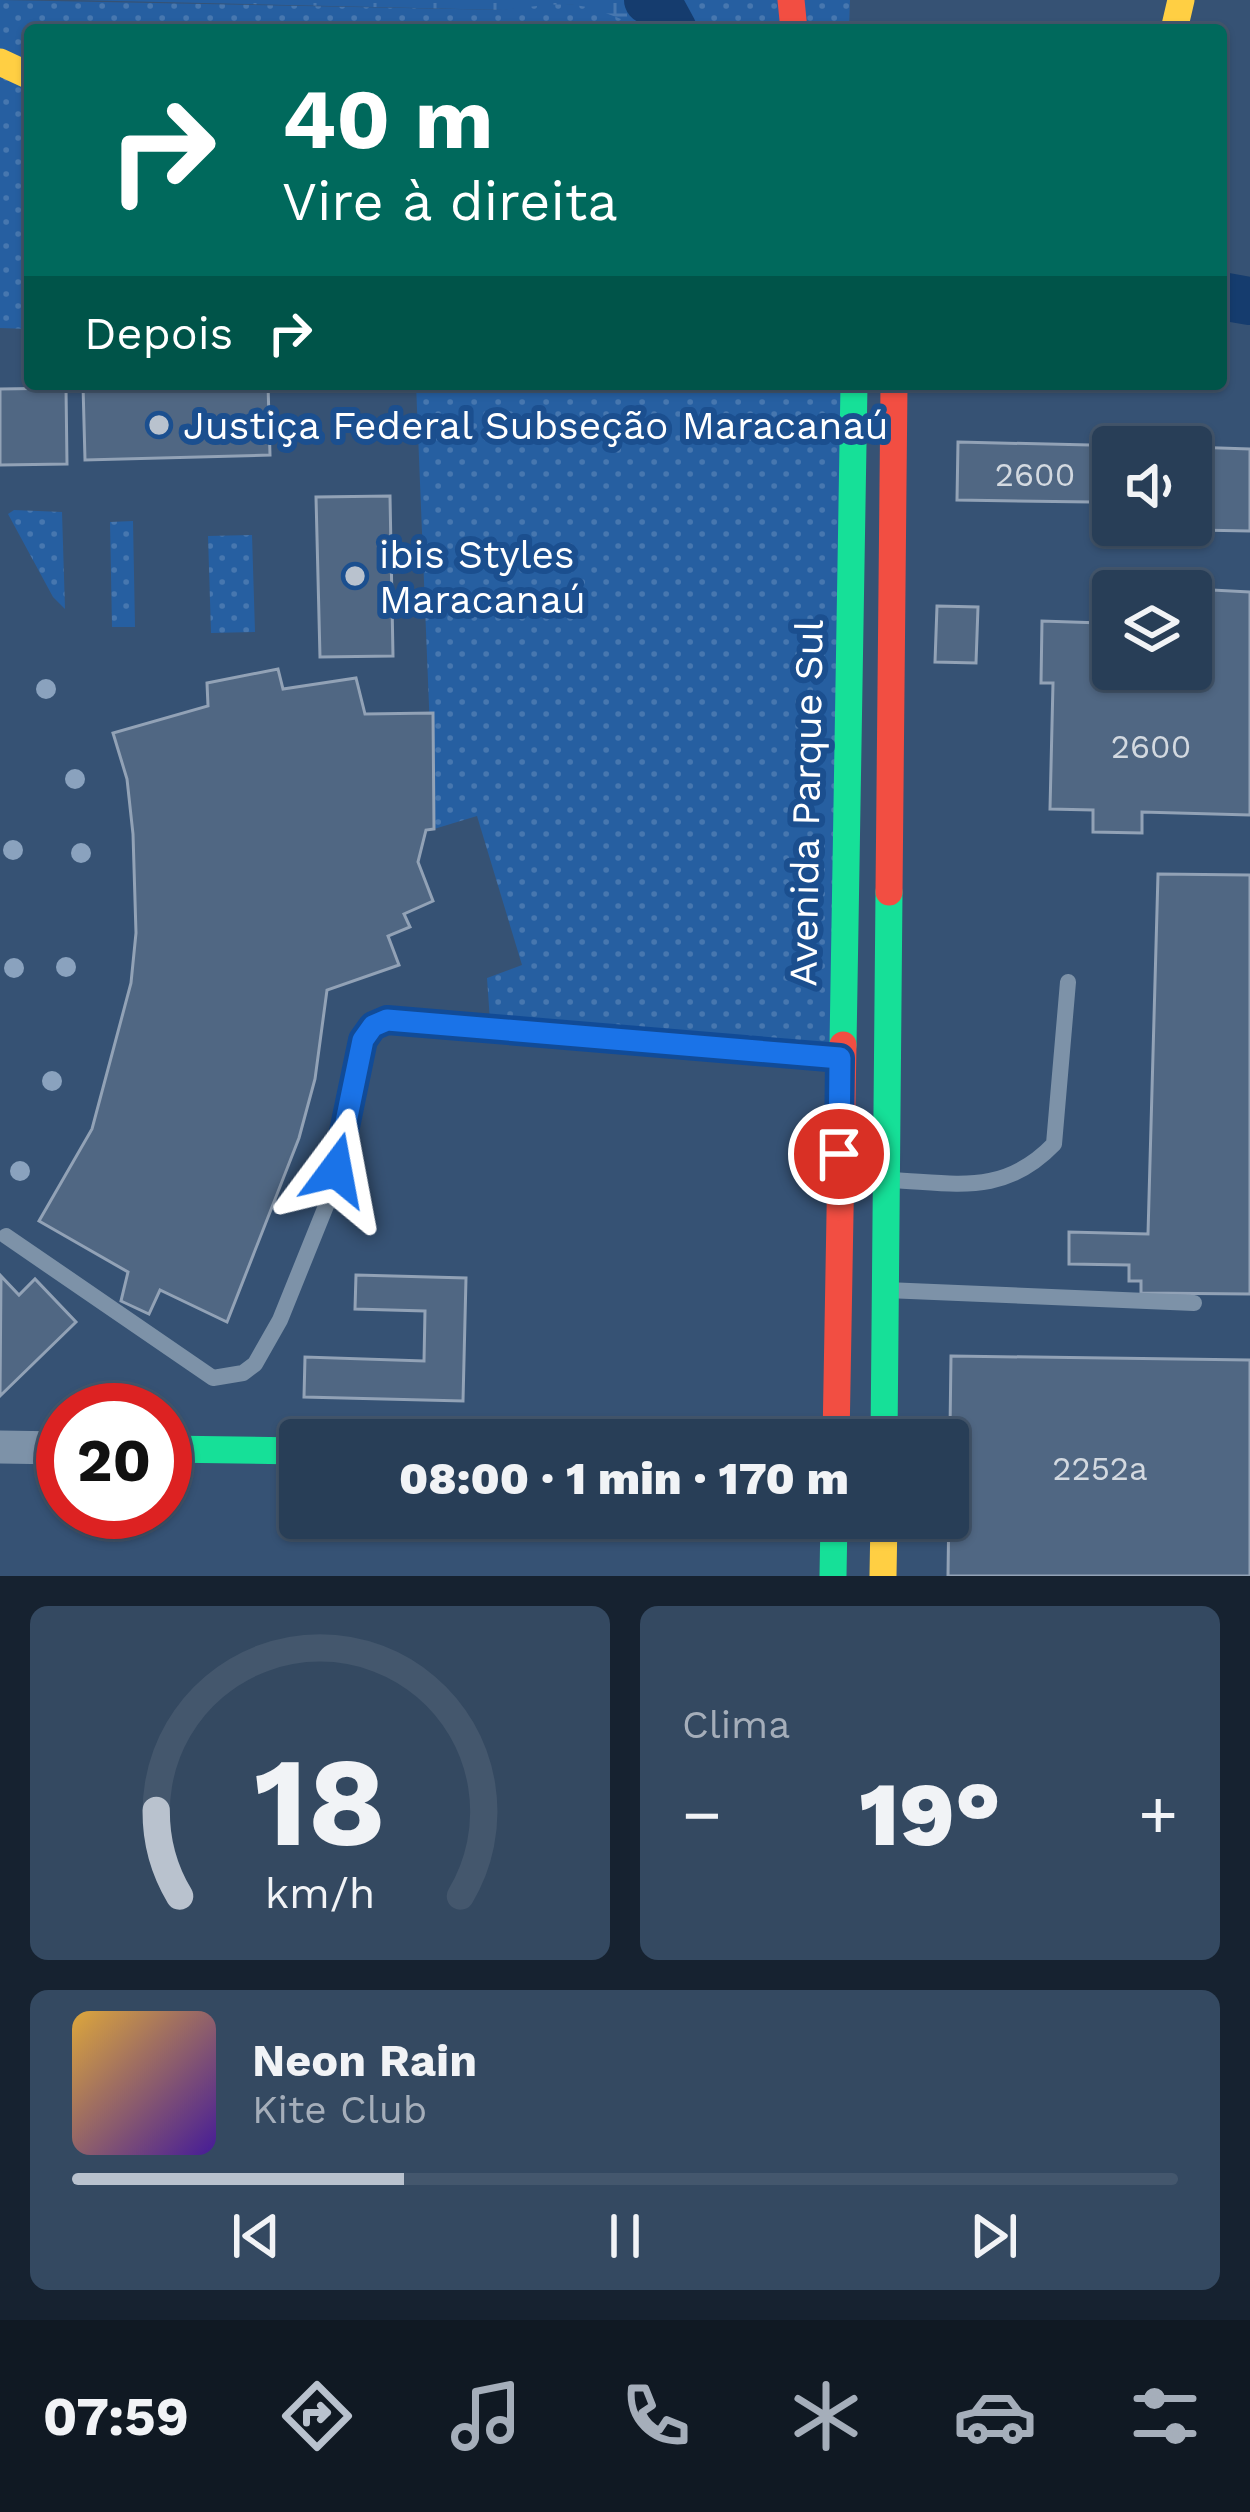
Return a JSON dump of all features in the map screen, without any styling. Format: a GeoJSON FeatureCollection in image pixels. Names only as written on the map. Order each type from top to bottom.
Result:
{"type":"FeatureCollection","features":[{"type":"Feature","properties":{"kind":"street","name":"Avenida Parque Sul"},"geometry":{"type":"LineString","coordinates":[[836,1419],[854,390]]}},
{"type":"Feature","properties":{"kind":"street","name":"Avenida Parque Sul"},"geometry":{"type":"LineString","coordinates":[[884,1419],[894,390]]}},
{"type":"Feature","properties":{"kind":"street"},"geometry":{"type":"LineString","coordinates":[[0,1447],[36,1448]]}},
{"type":"Feature","properties":{"kind":"street"},"geometry":{"type":"LineString","coordinates":[[192,1449],[279,1451]]}},
{"type":"Feature","properties":{"kind":"street"},"geometry":{"type":"LineString","coordinates":[[833,1576],[834,1539]]}},
{"type":"Feature","properties":{"kind":"street"},"geometry":{"type":"LineString","coordinates":[[883,1576],[884,1539]]}},
{"type":"Feature","properties":{"kind":"lane"},"geometry":{"type":"LineString","coordinates":[[884,1180],[976,1184],[1008,1179],[1054,1144],[1069,982]]}},
{"type":"Feature","properties":{"kind":"lane"},"geometry":{"type":"LineString","coordinates":[[6,1236],[213,1378],[227,1378],[255,1364],[304,1266],[328,1201],[363,1040],[373,1026],[410,1021],[840,1058]]}},
{"type":"Feature","properties":{"kind":"lane"},"geometry":{"type":"LineString","coordinates":[[885,1290],[1194,1303]]}},
{"type":"Feature","properties":{"kind":"green space"},"geometry":{"type":"Polygon","coordinates":[[[0,0],[504,10],[559,4],[598,8],[638,24],[24,24],[24,329],[0,328],[0,0]]]}},
{"type":"Feature","properties":{"kind":"green space"},"geometry":{"type":"Polygon","coordinates":[[[74,0],[673,0],[690,24],[633,24],[580,6],[504,10],[74,0]]]}},
{"type":"Feature","properties":{"kind":"green space"},"geometry":{"type":"Polygon","coordinates":[[[673,0],[850,0],[849,24],[690,24],[673,0]]]}},
{"type":"Feature","properties":{"kind":"green space"},"geometry":{"type":"Polygon","coordinates":[[[416,390],[844,390],[834,1044],[490,1021],[487,978],[522,965],[477,816],[434,829],[416,390]]]}},
{"type":"Feature","properties":{"kind":"green space"},"geometry":{"type":"Polygon","coordinates":[[[14,510],[62,512],[65,609],[53,597],[8,514],[14,510]]]}},
{"type":"Feature","properties":{"kind":"green space"},"geometry":{"type":"Polygon","coordinates":[[[133,521],[135,627],[112,627],[110,522],[133,521]]]}},
{"type":"Feature","properties":{"kind":"green space"},"geometry":{"type":"Polygon","coordinates":[[[252,535],[255,632],[211,633],[208,536],[252,535]]]}},
{"type":"Feature","properties":{"kind":"building"},"geometry":{"type":"Polygon","coordinates":[[[0,389],[66,390],[67,464],[0,465],[0,389]]]}},
{"type":"Feature","properties":{"kind":"building"},"geometry":{"type":"Polygon","coordinates":[[[83,390],[268,390],[270,455],[85,460],[83,390]]]}},
{"type":"Feature","properties":{"kind":"building"},"geometry":{"type":"Polygon","coordinates":[[[958,442],[1092,445],[1092,528],[1091,502],[957,500],[958,442]]]}},
{"type":"Feature","properties":{"kind":"building"},"geometry":{"type":"Polygon","coordinates":[[[1212,448],[1250,449],[1250,531],[1212,530],[1212,448]]]}},
{"type":"Feature","properties":{"kind":"building","name":"ibis Styles Maracanaú"},"geometry":{"type":"Polygon","coordinates":[[[390,496],[393,656],[320,657],[316,497],[390,496]]]}},
{"type":"Feature","properties":{"kind":"building"},"geometry":{"type":"Polygon","coordinates":[[[1212,590],[1250,592],[1250,815],[1142,812],[1142,833],[1093,832],[1093,810],[1050,809],[1053,683],[1041,683],[1042,621],[1092,623],[1092,690],[1212,690],[1212,590]]]}},
{"type":"Feature","properties":{"kind":"building"},"geometry":{"type":"Polygon","coordinates":[[[937,606],[978,607],[976,663],[935,662],[937,606]]]}},
{"type":"Feature","properties":{"kind":"building"},"geometry":{"type":"Polygon","coordinates":[[[278,669],[283,689],[356,678],[365,714],[433,713],[434,829],[426,830],[418,862],[433,901],[404,914],[410,927],[388,936],[399,965],[327,990],[315,1079],[299,1138],[227,1322],[160,1290],[149,1314],[121,1301],[128,1272],[39,1221],[92,1129],[131,983],[136,933],[133,834],[127,779],[113,733],[208,706],[207,683],[278,669]]]}},
{"type":"Feature","properties":{"kind":"building"},"geometry":{"type":"Polygon","coordinates":[[[1158,874],[1250,875],[1250,1294],[1141,1293],[1141,1281],[1129,1281],[1129,1265],[1069,1264],[1069,1232],[1148,1234],[1158,874]]]}},
{"type":"Feature","properties":{"kind":"building"},"geometry":{"type":"Polygon","coordinates":[[[356,1275],[466,1278],[463,1401],[304,1397],[305,1357],[424,1361],[425,1311],[355,1309],[356,1275]]]}},
{"type":"Feature","properties":{"kind":"building"},"geometry":{"type":"Polygon","coordinates":[[[1,1276],[19,1295],[35,1279],[76,1322],[0,1396],[1,1276]]]}},
{"type":"Feature","properties":{"kind":"building"},"geometry":{"type":"Polygon","coordinates":[[[951,1356],[1250,1360],[1250,1576],[948,1576],[949,1539],[969,1539],[969,1419],[950,1419],[951,1356]]]}},
{"type":"Feature","properties":{"kind":"waterway"},"geometry":{"type":"LineString","coordinates":[[648,0],[660,6],[670,24]]}},
{"type":"Feature","properties":{"kind":"waterway"},"geometry":{"type":"LineString","coordinates":[[1227,297],[1250,301]]}},
{"type":"Feature","properties":{"kind":"traffic: fast"},"geometry":{"type":"LineString","coordinates":[[843,1045],[854,390]]}},
{"type":"Feature","properties":{"kind":"traffic: fast"},"geometry":{"type":"LineString","coordinates":[[884,1419],[889,892]]}},
{"type":"Feature","properties":{"kind":"traffic: fast"},"geometry":{"type":"LineString","coordinates":[[192,1449],[279,1451]]}},
{"type":"Feature","properties":{"kind":"traffic: fast"},"geometry":{"type":"LineString","coordinates":[[833,1576],[834,1539]]}},
{"type":"Feature","properties":{"kind":"traffic: slow"},"geometry":{"type":"LineString","coordinates":[[1175,24],[1181,0]]}},
{"type":"Feature","properties":{"kind":"traffic: slow"},"geometry":{"type":"LineString","coordinates":[[0,62],[24,73]]}},
{"type":"Feature","properties":{"kind":"traffic: slow"},"geometry":{"type":"LineString","coordinates":[[883,1576],[884,1539]]}},
{"type":"Feature","properties":{"kind":"traffic: jam"},"geometry":{"type":"LineString","coordinates":[[791,0],[793,24]]}},
{"type":"Feature","properties":{"kind":"traffic: jam"},"geometry":{"type":"LineString","coordinates":[[889,892],[894,390]]}},
{"type":"Feature","properties":{"kind":"traffic: jam"},"geometry":{"type":"LineString","coordinates":[[836,1419],[843,1045]]}},
{"type":"Feature","properties":{"kind":"place","name":"Justiça Federal Subseção Maracanaú"},"geometry":{"type":"Point","coordinates":[159,425]}},
{"type":"Feature","properties":{"kind":"place","name":"ibis Styles Maracanaú"},"geometry":{"type":"Point","coordinates":[355,576]}},
{"type":"Feature","properties":{"kind":"route"},"geometry":{"type":"LineString","coordinates":[[336,1170],[363,1040],[373,1026],[387,1020],[840,1058],[839,1154]]}}]}
